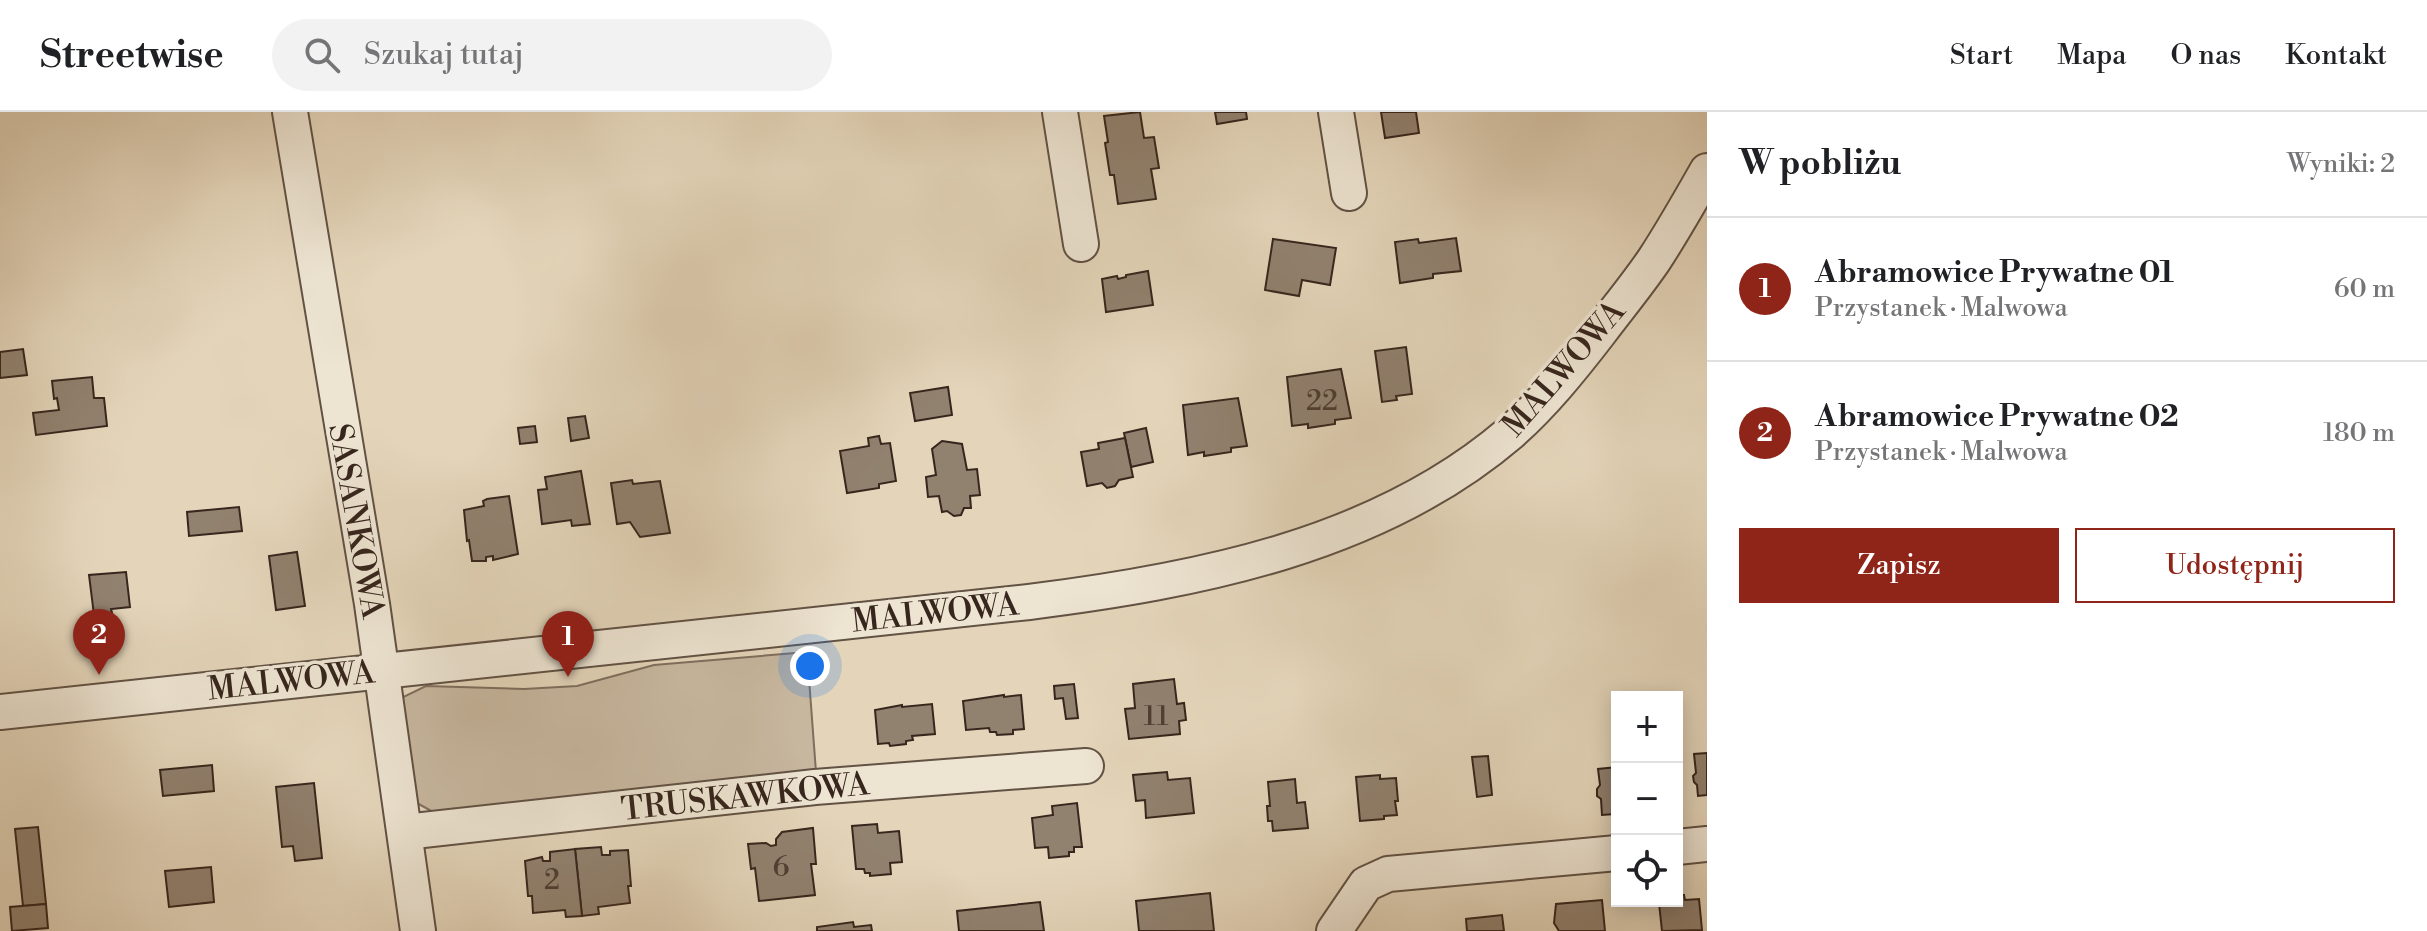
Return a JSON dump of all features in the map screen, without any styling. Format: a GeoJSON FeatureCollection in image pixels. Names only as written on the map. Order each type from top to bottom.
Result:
{"type":"FeatureCollection","features":[{"type":"Feature","properties":{"kind":"street","name":"SASANKOWA"},"geometry":{"type":"LineString","coordinates":[[290,112],[355,496],[418,931]]}},
{"type":"Feature","properties":{"kind":"street"},"geometry":{"type":"LineString","coordinates":[[1060,112],[1081,244]]}},
{"type":"Feature","properties":{"kind":"street"},"geometry":{"type":"LineString","coordinates":[[1336,112],[1349,193]]}},
{"type":"Feature","properties":{"kind":"street","name":"MALWOWA"},"geometry":{"type":"LineString","coordinates":[[0,712],[1084,595],[1227,567],[1337,534],[1422,496],[1511,432],[1576,363],[1652,263],[1707,171]]}},
{"type":"Feature","properties":{"kind":"street","name":"TRUSKAWKOWA"},"geometry":{"type":"LineString","coordinates":[[405,832],[815,787],[1086,766]]}},
{"type":"Feature","properties":{"kind":"street"},"geometry":{"type":"LineString","coordinates":[[1683,846],[1707,844]]}},
{"type":"Feature","properties":{"kind":"street"},"geometry":{"type":"LineString","coordinates":[[1334,931],[1366,884],[1388,874],[1611,854]]}},
{"type":"Feature","properties":{"kind":"shaded area"},"geometry":{"type":"Polygon","coordinates":[[[807,652],[816,772],[444,818],[415,802],[399,699],[426,686],[524,689],[577,686],[654,665],[807,652]]]}},
{"type":"Feature","properties":{"kind":"building"},"geometry":{"type":"Polygon","coordinates":[[[1140,112],[1144,138],[1154,137],[1159,168],[1151,169],[1156,199],[1118,204],[1114,175],[1110,175],[1104,116],[1140,112]]]}},
{"type":"Feature","properties":{"kind":"building"},"geometry":{"type":"Polygon","coordinates":[[[1215,112],[1246,112],[1247,119],[1217,124],[1215,112]]]}},
{"type":"Feature","properties":{"kind":"building"},"geometry":{"type":"Polygon","coordinates":[[[1381,112],[1416,112],[1419,133],[1385,138],[1381,112]]]}},
{"type":"Feature","properties":{"kind":"building"},"geometry":{"type":"Polygon","coordinates":[[[1456,238],[1461,271],[1433,274],[1433,278],[1400,283],[1395,242],[1418,239],[1419,243],[1456,238]]]}},
{"type":"Feature","properties":{"kind":"building"},"geometry":{"type":"Polygon","coordinates":[[[1273,239],[1336,248],[1330,285],[1302,280],[1299,296],[1265,290],[1273,239]]]}},
{"type":"Feature","properties":{"kind":"building"},"geometry":{"type":"Polygon","coordinates":[[[1148,271],[1153,305],[1106,312],[1102,279],[1117,276],[1118,279],[1148,271]]]}},
{"type":"Feature","properties":{"kind":"building"},"geometry":{"type":"Polygon","coordinates":[[[1406,347],[1412,394],[1382,402],[1375,351],[1406,347]]]}},
{"type":"Feature","properties":{"kind":"building"},"geometry":{"type":"Polygon","coordinates":[[[23,349],[27,375],[0,378],[0,352],[23,349]]]}},
{"type":"Feature","properties":{"kind":"building"},"geometry":{"type":"Polygon","coordinates":[[[1341,369],[1351,418],[1308,428],[1308,424],[1292,426],[1287,377],[1341,369]]]}},
{"type":"Feature","properties":{"kind":"building"},"geometry":{"type":"Polygon","coordinates":[[[92,377],[94,398],[104,398],[107,426],[36,435],[33,413],[59,410],[52,381],[92,377]]]}},
{"type":"Feature","properties":{"kind":"building"},"geometry":{"type":"Polygon","coordinates":[[[948,387],[952,415],[915,421],[910,393],[948,387]]]}},
{"type":"Feature","properties":{"kind":"building"},"geometry":{"type":"Polygon","coordinates":[[[1238,398],[1247,446],[1231,448],[1231,452],[1188,455],[1183,405],[1238,398]]]}},
{"type":"Feature","properties":{"kind":"building"},"geometry":{"type":"Polygon","coordinates":[[[585,416],[589,438],[571,441],[568,418],[585,416]]]}},
{"type":"Feature","properties":{"kind":"building"},"geometry":{"type":"Polygon","coordinates":[[[535,426],[537,442],[520,444],[518,428],[535,426]]]}},
{"type":"Feature","properties":{"kind":"building"},"geometry":{"type":"Polygon","coordinates":[[[1146,428],[1153,462],[1131,467],[1124,433],[1146,428]]]}},
{"type":"Feature","properties":{"kind":"building"},"geometry":{"type":"Polygon","coordinates":[[[879,436],[881,444],[890,443],[896,481],[879,484],[879,488],[847,493],[840,451],[869,446],[868,438],[879,436]]]}},
{"type":"Feature","properties":{"kind":"building"},"geometry":{"type":"Polygon","coordinates":[[[1125,438],[1133,477],[1119,480],[1115,486],[1107,488],[1102,483],[1087,486],[1081,452],[1099,449],[1098,443],[1125,438]]]}},
{"type":"Feature","properties":{"kind":"building"},"geometry":{"type":"Polygon","coordinates":[[[942,441],[962,444],[967,470],[977,469],[980,495],[970,496],[971,508],[964,508],[961,515],[942,512],[939,496],[928,497],[926,477],[936,475],[932,449],[942,441]]]}},
{"type":"Feature","properties":{"kind":"building"},"geometry":{"type":"Polygon","coordinates":[[[581,471],[590,524],[572,526],[571,520],[542,524],[538,490],[547,489],[545,477],[581,471]]]}},
{"type":"Feature","properties":{"kind":"building"},"geometry":{"type":"Polygon","coordinates":[[[632,480],[633,484],[660,481],[670,533],[640,537],[630,522],[617,524],[611,483],[632,480]]]}},
{"type":"Feature","properties":{"kind":"building"},"geometry":{"type":"Polygon","coordinates":[[[509,496],[518,554],[472,561],[464,510],[484,506],[483,501],[487,499],[509,496]]]}},
{"type":"Feature","properties":{"kind":"building"},"geometry":{"type":"Polygon","coordinates":[[[239,507],[242,531],[189,536],[187,512],[239,507]]]}},
{"type":"Feature","properties":{"kind":"building"},"geometry":{"type":"Polygon","coordinates":[[[297,552],[305,606],[276,610],[269,556],[297,552]]]}},
{"type":"Feature","properties":{"kind":"building"},"geometry":{"type":"Polygon","coordinates":[[[126,572],[130,607],[94,615],[89,575],[126,572]]]}},
{"type":"Feature","properties":{"kind":"building"},"geometry":{"type":"Polygon","coordinates":[[[1174,679],[1177,704],[1184,703],[1186,720],[1179,721],[1180,734],[1129,739],[1125,709],[1135,708],[1133,684],[1174,679]]]}},
{"type":"Feature","properties":{"kind":"building"},"geometry":{"type":"Polygon","coordinates":[[[1074,684],[1078,718],[1066,719],[1063,698],[1055,699],[1054,686],[1074,684]]]}},
{"type":"Feature","properties":{"kind":"building"},"geometry":{"type":"Polygon","coordinates":[[[1021,695],[1024,729],[1013,730],[1013,734],[997,735],[989,728],[966,730],[963,701],[1021,695]]]}},
{"type":"Feature","properties":{"kind":"building"},"geometry":{"type":"Polygon","coordinates":[[[932,704],[935,734],[912,736],[913,740],[906,741],[906,744],[878,744],[875,710],[932,704]]]}},
{"type":"Feature","properties":{"kind":"building"},"geometry":{"type":"Polygon","coordinates":[[[1707,753],[1707,795],[1698,796],[1693,776],[1696,773],[1694,754],[1707,753]]]}},
{"type":"Feature","properties":{"kind":"building"},"geometry":{"type":"Polygon","coordinates":[[[1488,756],[1492,795],[1477,797],[1472,757],[1488,756]]]}},
{"type":"Feature","properties":{"kind":"building"},"geometry":{"type":"Polygon","coordinates":[[[212,765],[214,791],[163,796],[160,770],[212,765]]]}},
{"type":"Feature","properties":{"kind":"building"},"geometry":{"type":"Polygon","coordinates":[[[1611,768],[1611,814],[1602,815],[1601,799],[1597,796],[1600,785],[1598,769],[1611,768]]]}},
{"type":"Feature","properties":{"kind":"building"},"geometry":{"type":"Polygon","coordinates":[[[1167,772],[1168,780],[1190,778],[1194,813],[1146,818],[1145,800],[1136,801],[1133,775],[1167,772]]]}},
{"type":"Feature","properties":{"kind":"building"},"geometry":{"type":"Polygon","coordinates":[[[1380,775],[1380,779],[1396,778],[1397,815],[1360,821],[1356,777],[1380,775]]]}},
{"type":"Feature","properties":{"kind":"building"},"geometry":{"type":"Polygon","coordinates":[[[1295,779],[1297,803],[1305,802],[1308,828],[1273,831],[1272,821],[1268,821],[1268,782],[1295,779]]]}},
{"type":"Feature","properties":{"kind":"building"},"geometry":{"type":"Polygon","coordinates":[[[314,783],[322,858],[295,861],[293,846],[282,847],[276,787],[314,783]]]}},
{"type":"Feature","properties":{"kind":"building"},"geometry":{"type":"Polygon","coordinates":[[[1077,803],[1082,847],[1074,847],[1074,852],[1069,852],[1069,856],[1049,858],[1048,847],[1035,848],[1032,818],[1053,815],[1052,806],[1077,803]]]}},
{"type":"Feature","properties":{"kind":"building"},"geometry":{"type":"Polygon","coordinates":[[[877,824],[878,833],[899,831],[902,862],[890,863],[891,874],[870,876],[864,869],[856,869],[852,826],[877,824]]]}},
{"type":"Feature","properties":{"kind":"building"},"geometry":{"type":"Polygon","coordinates":[[[38,827],[46,904],[23,906],[15,829],[38,827]]]}},
{"type":"Feature","properties":{"kind":"building"},"geometry":{"type":"Polygon","coordinates":[[[813,828],[816,864],[811,864],[815,895],[759,901],[748,844],[776,845],[776,839],[782,832],[813,828]]]}},
{"type":"Feature","properties":{"kind":"building"},"geometry":{"type":"Polygon","coordinates":[[[601,847],[602,855],[610,855],[610,851],[628,850],[630,903],[598,907],[599,914],[582,916],[575,849],[601,847]]]}},
{"type":"Feature","properties":{"kind":"building"},"geometry":{"type":"Polygon","coordinates":[[[575,849],[582,916],[566,917],[565,910],[533,913],[525,861],[542,857],[543,861],[550,861],[550,852],[575,849]]]}},
{"type":"Feature","properties":{"kind":"building"},"geometry":{"type":"Polygon","coordinates":[[[211,867],[214,902],[169,907],[165,871],[211,867]]]}},
{"type":"Feature","properties":{"kind":"building"},"geometry":{"type":"Polygon","coordinates":[[[1210,893],[1214,931],[1139,931],[1136,901],[1210,893]]]}},
{"type":"Feature","properties":{"kind":"building"},"geometry":{"type":"Polygon","coordinates":[[[1683,895],[1685,900],[1699,899],[1702,930],[1662,931],[1659,907],[1683,907],[1683,895]]]}},
{"type":"Feature","properties":{"kind":"building"},"geometry":{"type":"Polygon","coordinates":[[[1602,900],[1605,931],[1559,931],[1554,923],[1556,904],[1602,900]]]}},
{"type":"Feature","properties":{"kind":"building"},"geometry":{"type":"Polygon","coordinates":[[[1040,902],[1044,931],[959,931],[957,911],[1040,902]]]}},
{"type":"Feature","properties":{"kind":"building"},"geometry":{"type":"Polygon","coordinates":[[[46,904],[48,928],[12,931],[10,907],[46,904]]]}},
{"type":"Feature","properties":{"kind":"building"},"geometry":{"type":"Polygon","coordinates":[[[1502,915],[1504,931],[1467,931],[1466,919],[1502,915]]]}},
{"type":"Feature","properties":{"kind":"building"},"geometry":{"type":"Polygon","coordinates":[[[853,922],[854,927],[871,925],[872,931],[817,931],[817,927],[853,922]]]}},
{"type":"Feature","properties":{"kind":"place","name":"Abramowice Prywatne 02"},"geometry":{"type":"Point","coordinates":[99,675]}},
{"type":"Feature","properties":{"kind":"place","name":"Abramowice Prywatne 01"},"geometry":{"type":"Point","coordinates":[568,677]}}]}
